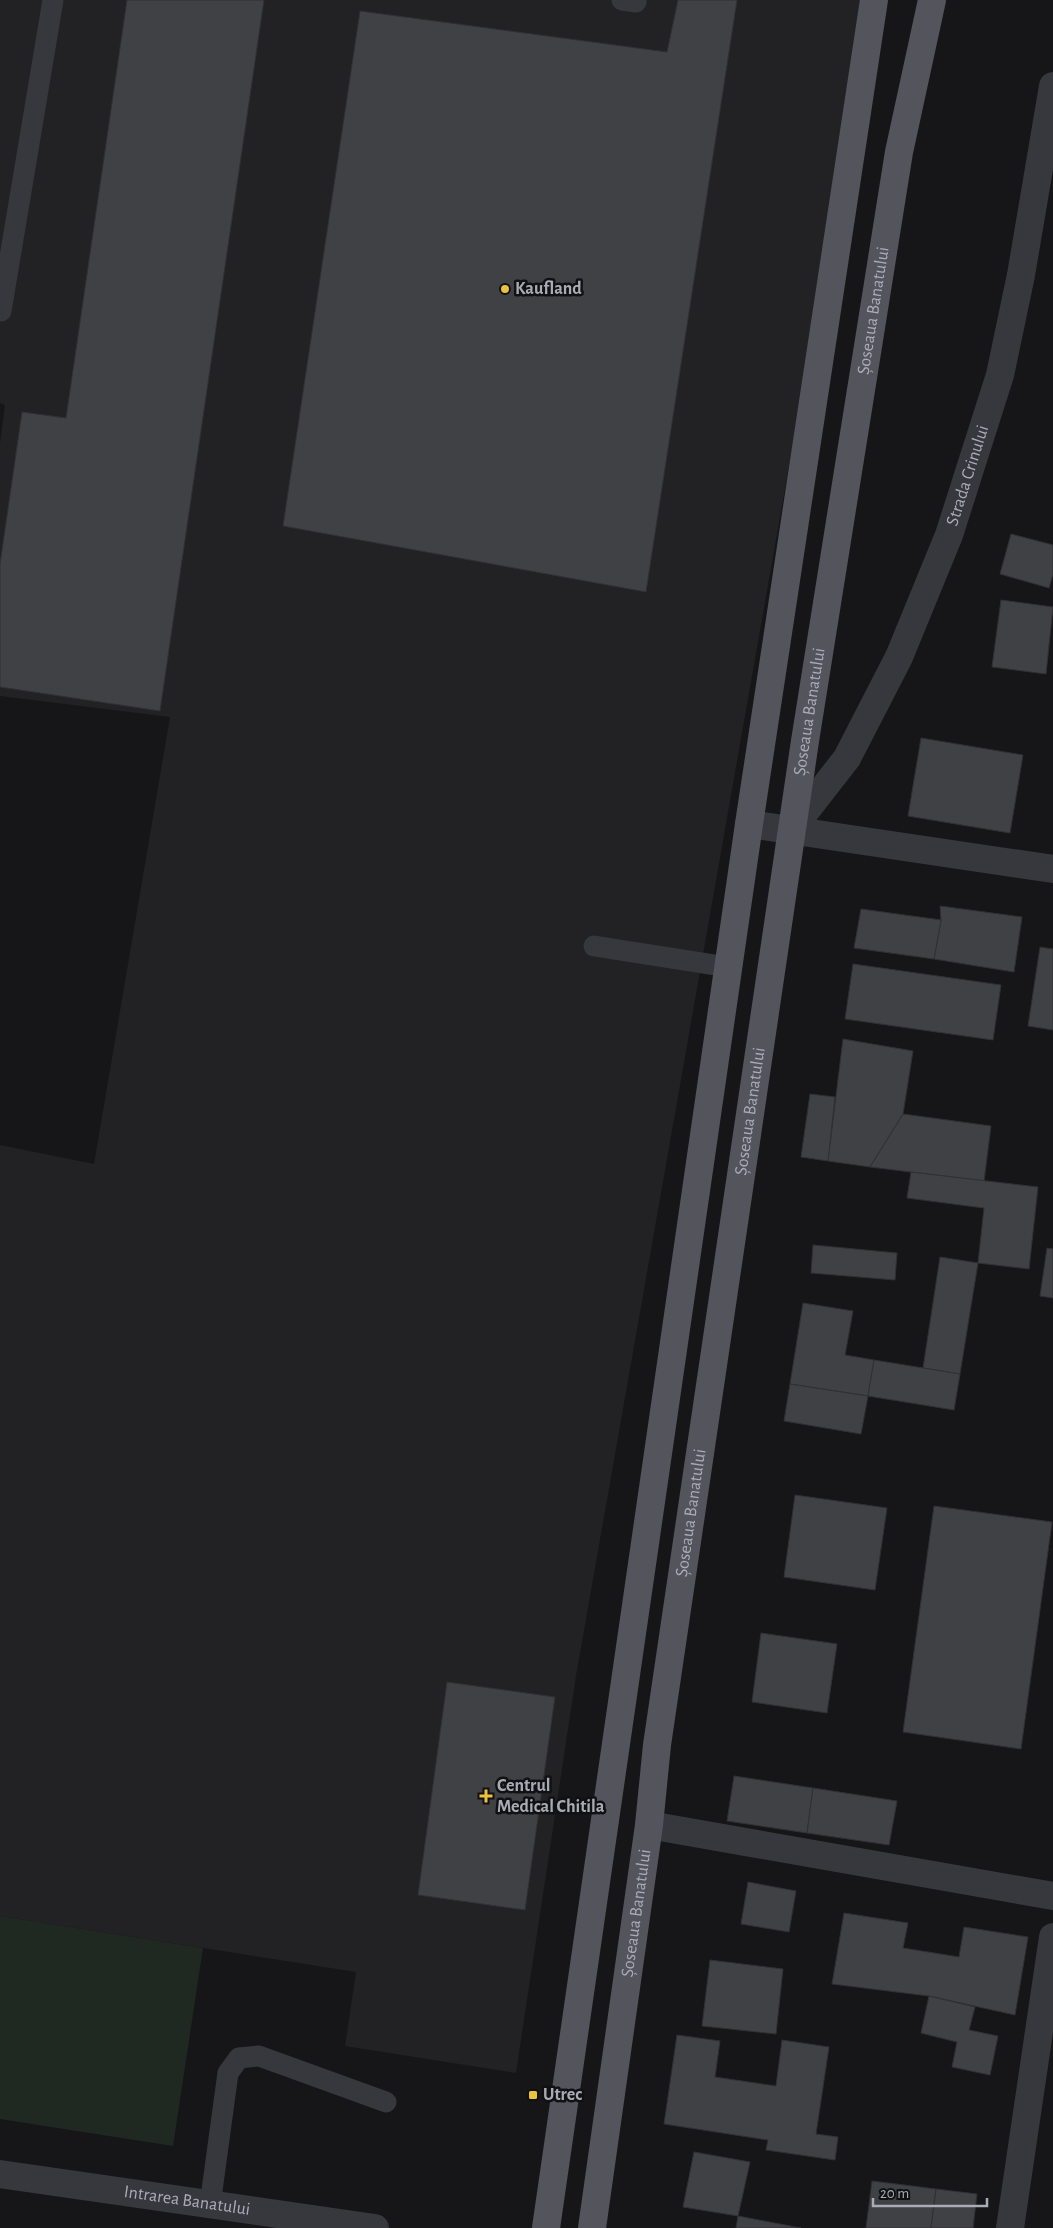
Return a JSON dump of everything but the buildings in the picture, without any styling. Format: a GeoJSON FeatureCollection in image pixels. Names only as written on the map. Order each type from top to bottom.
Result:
{"type":"FeatureCollection","features":[{"type":"Feature","properties":{"kind":"main road"},"geometry":{"type":"LineString","coordinates":[[546,2228],[749,824],[874,0]]}},
{"type":"Feature","properties":{"kind":"main road","name":"Șoseaua Banatului"},"geometry":{"type":"LineString","coordinates":[[592,2228],[650,1824],[658,1735],[791,830],[898,152],[932,0]]}},
{"type":"Feature","properties":{"kind":"street","name":"Strada Crinului"},"geometry":{"type":"LineString","coordinates":[[791,830],[848,758],[899,657],[949,535],[1000,375],[1021,275],[1053,86]]}},
{"type":"Feature","properties":{"kind":"street"},"geometry":{"type":"LineString","coordinates":[[749,824],[1053,869]]}},
{"type":"Feature","properties":{"kind":"street"},"geometry":{"type":"LineString","coordinates":[[650,1824],[699,1835],[1053,1896]]}},
{"type":"Feature","properties":{"kind":"street"},"geometry":{"type":"LineString","coordinates":[[1010,2228],[1053,1937]]}},
{"type":"Feature","properties":{"kind":"street","name":"Intrarea Banatului"},"geometry":{"type":"LineString","coordinates":[[0,2174],[375,2228]]}},
{"type":"Feature","properties":{"kind":"lane"},"geometry":{"type":"LineString","coordinates":[[1,311],[53,0]]}},
{"type":"Feature","properties":{"kind":"lane"},"geometry":{"type":"LineString","coordinates":[[594,946],[728,967]]}},
{"type":"Feature","properties":{"kind":"lane"},"geometry":{"type":"LineString","coordinates":[[210,2204],[228,2073],[239,2058],[259,2056],[386,2102]]}},
{"type":"Feature","properties":{"kind":"shaded area"},"geometry":{"type":"Polygon","coordinates":[[[0,0],[871,0],[576,1676],[516,2073],[345,2046],[356,1972],[0,1916],[0,1145],[94,1164],[170,717],[0,696],[0,443],[5,405],[0,403],[0,0]]]}},
{"type":"Feature","properties":{"kind":"shaded area"},"geometry":{"type":"Polygon","coordinates":[[[0,1916],[203,1948],[173,2146],[0,2119],[0,1916]]]}},
{"type":"Feature","properties":{"kind":"place","name":"Kaufland"},"geometry":{"type":"Point","coordinates":[505,289]}},
{"type":"Feature","properties":{"kind":"place","name":"Centrul Medical Chitila"},"geometry":{"type":"Point","coordinates":[486,1796]}},
{"type":"Feature","properties":{"kind":"place","name":"Utrec"},"geometry":{"type":"Point","coordinates":[533,2095]}}]}
